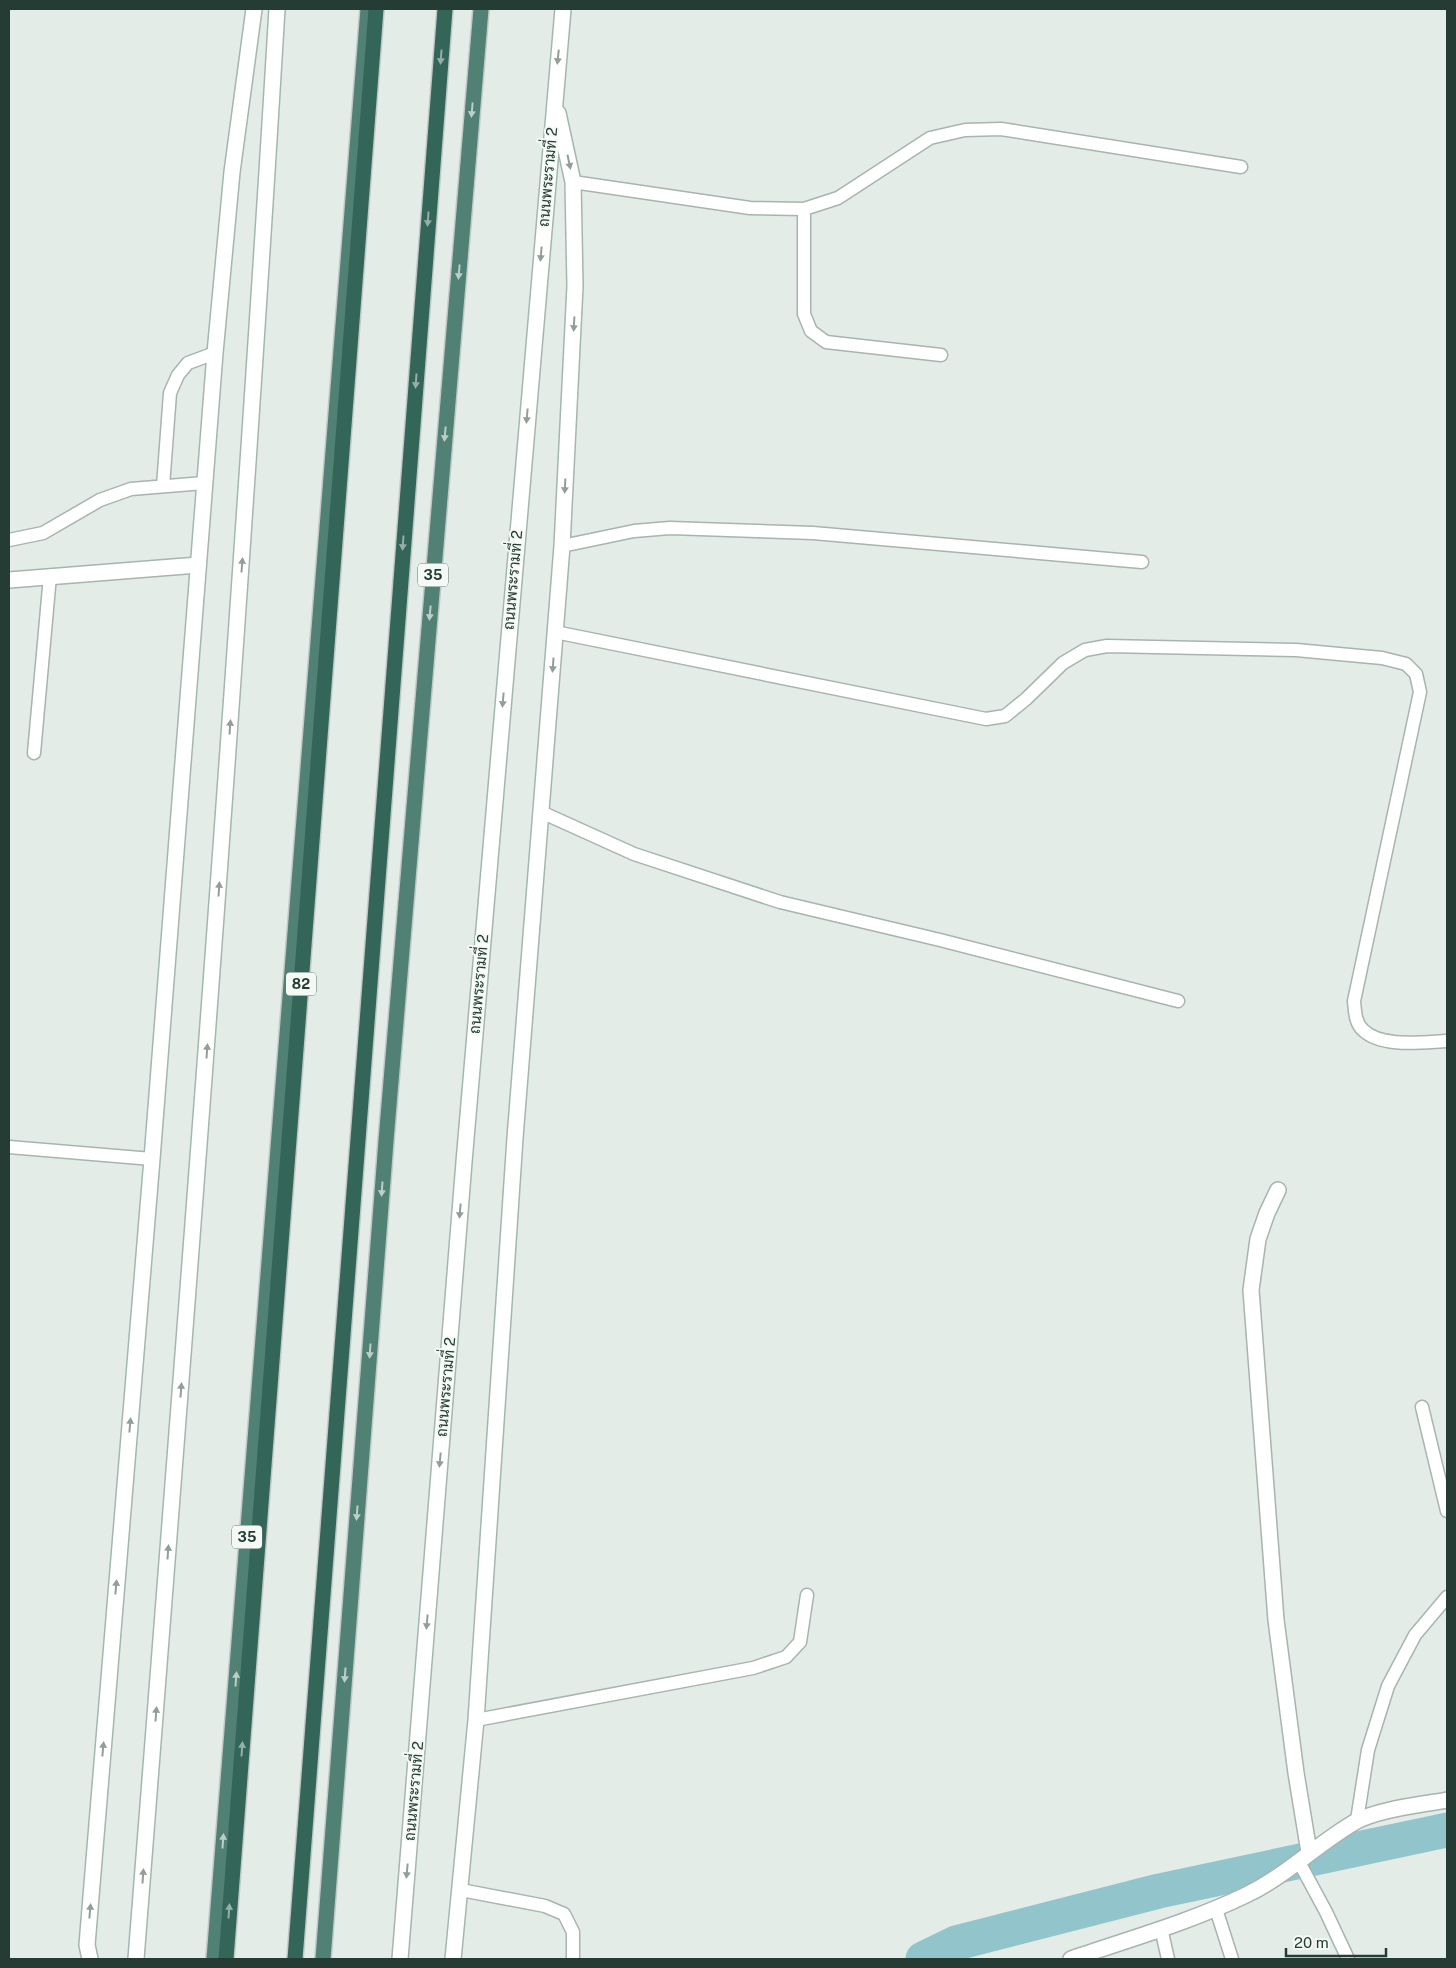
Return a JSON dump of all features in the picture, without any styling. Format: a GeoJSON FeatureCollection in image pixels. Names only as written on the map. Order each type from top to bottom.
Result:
{"type":"FeatureCollection","features":[{"type":"Feature","properties":{"kind":"highway","name":"35"},"geometry":{"type":"LineString","coordinates":[[214,1959],[368,9]]}},
{"type":"Feature","properties":{"kind":"highway","name":"82"},"geometry":{"type":"LineString","coordinates":[[226,1959],[376,9]]}},
{"type":"Feature","properties":{"kind":"highway"},"geometry":{"type":"LineString","coordinates":[[295,1959],[444,9]]}},
{"type":"Feature","properties":{"kind":"highway","name":"35"},"geometry":{"type":"LineString","coordinates":[[323,1959],[386,1140],[481,9]]}},
{"type":"Feature","properties":{"kind":"main road"},"geometry":{"type":"LineString","coordinates":[[90,1959],[87,1945],[152,1159],[204,483],[232,172],[254,9]]}},
{"type":"Feature","properties":{"kind":"main road"},"geometry":{"type":"LineString","coordinates":[[136,1959],[204,1100],[254,386],[278,9]]}},
{"type":"Feature","properties":{"kind":"main road","name":"ถนนพระรามที่ 2"},"geometry":{"type":"LineString","coordinates":[[400,1959],[464,1162],[563,9]]}},
{"type":"Feature","properties":{"kind":"main road"},"geometry":{"type":"LineString","coordinates":[[453,1959],[476,1720],[515,1138],[562,546],[576,286],[573,182],[554,97]]}},
{"type":"Feature","properties":{"kind":"main road"},"geometry":{"type":"LineString","coordinates":[[9,580],[198,565]]}},
{"type":"Feature","properties":{"kind":"main road"},"geometry":{"type":"LineString","coordinates":[[1278,1190],[1266,1214],[1258,1239],[1250,1290],[1276,1620],[1296,1773],[1304,1857]]}},
{"type":"Feature","properties":{"kind":"main road"},"geometry":{"type":"LineString","coordinates":[[1071,1959],[1216,1908],[1248,1894],[1357,1820],[1386,1811],[1447,1800]]}},
{"type":"Feature","properties":{"kind":"lane"},"geometry":{"type":"LineString","coordinates":[[573,182],[750,208],[804,210],[838,198],[930,138],[965,130],[1001,129],[1240,167]]}},
{"type":"Feature","properties":{"kind":"lane"},"geometry":{"type":"LineString","coordinates":[[804,210],[804,314],[811,332],[826,342],[941,355]]}},
{"type":"Feature","properties":{"kind":"lane"},"geometry":{"type":"LineString","coordinates":[[162,486],[170,393],[178,375],[188,363],[215,353]]}},
{"type":"Feature","properties":{"kind":"lane"},"geometry":{"type":"LineString","coordinates":[[9,540],[42,534],[100,500],[131,490],[204,483]]}},
{"type":"Feature","properties":{"kind":"lane"},"geometry":{"type":"LineString","coordinates":[[562,546],[634,531],[670,528],[813,533],[1142,562]]}},
{"type":"Feature","properties":{"kind":"lane"},"geometry":{"type":"LineString","coordinates":[[34,753],[50,576]]}},
{"type":"Feature","properties":{"kind":"lane"},"geometry":{"type":"LineString","coordinates":[[555,632],[986,719],[1005,716],[1026,699],[1063,663],[1085,650],[1107,646],[1296,650],[1382,658],[1406,664],[1416,674],[1420,692],[1354,1001],[1355,1018],[1361,1030],[1374,1038],[1399,1043],[1447,1041]]}},
{"type":"Feature","properties":{"kind":"lane"},"geometry":{"type":"LineString","coordinates":[[541,812],[634,854],[780,902],[940,940],[1178,1001]]}},
{"type":"Feature","properties":{"kind":"lane"},"geometry":{"type":"LineString","coordinates":[[9,1147],[152,1159]]}},
{"type":"Feature","properties":{"kind":"lane"},"geometry":{"type":"LineString","coordinates":[[1422,1407],[1447,1511]]}},
{"type":"Feature","properties":{"kind":"lane"},"geometry":{"type":"LineString","coordinates":[[476,1720],[753,1668],[786,1657],[800,1642],[807,1594]]}},
{"type":"Feature","properties":{"kind":"lane"},"geometry":{"type":"LineString","coordinates":[[1357,1820],[1368,1750],[1388,1686],[1415,1635],[1447,1597]]}},
{"type":"Feature","properties":{"kind":"lane"},"geometry":{"type":"LineString","coordinates":[[1304,1857],[1326,1912],[1348,1959]]}},
{"type":"Feature","properties":{"kind":"lane"},"geometry":{"type":"LineString","coordinates":[[461,1890],[546,1906],[564,1914],[573,1932],[573,1959]]}},
{"type":"Feature","properties":{"kind":"lane"},"geometry":{"type":"LineString","coordinates":[[1216,1908],[1232,1959]]}},
{"type":"Feature","properties":{"kind":"lane"},"geometry":{"type":"LineString","coordinates":[[1161,1928],[1168,1959]]}},
{"type":"Feature","properties":{"kind":"waterway"},"geometry":{"type":"LineString","coordinates":[[923,1959],[956,1943],[1159,1891],[1447,1830]]}}]}
